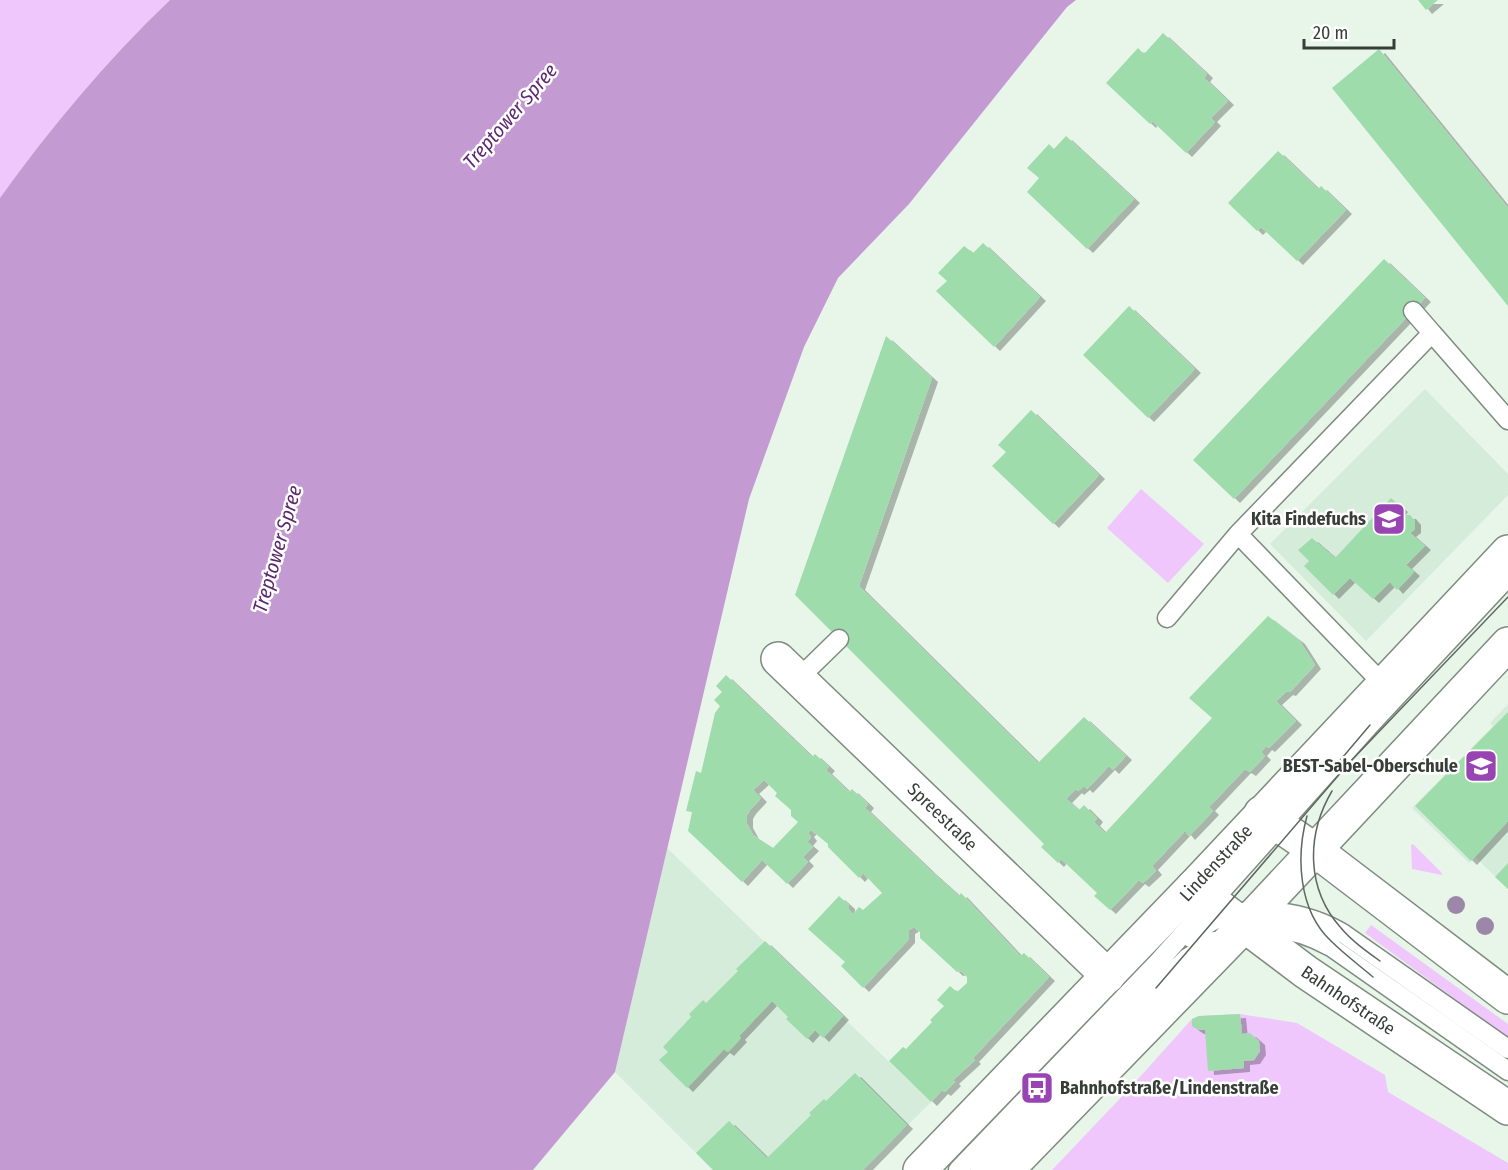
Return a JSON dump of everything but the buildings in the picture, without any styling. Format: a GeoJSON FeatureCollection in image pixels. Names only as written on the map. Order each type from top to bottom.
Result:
{"type":"FeatureCollection","features":[{"type":"Feature","properties":{"kind":"main road","name":"Lindenstraße"},"geometry":{"type":"LineString","coordinates":[[920,1170],[1108,976],[1232,915],[1271,819],[1383,684],[1508,552]]}},
{"type":"Feature","properties":{"kind":"main road","name":"Lindenstraße"},"geometry":{"type":"LineString","coordinates":[[1007,1170],[1232,915],[1315,850],[1508,644]]}},
{"type":"Feature","properties":{"kind":"main road","name":"Spreestraße"},"geometry":{"type":"LineString","coordinates":[[788,669],[1108,976]]}},
{"type":"Feature","properties":{"kind":"main road"},"geometry":{"type":"LineString","coordinates":[[1271,819],[1508,997]]}},
{"type":"Feature","properties":{"kind":"main road","name":"Bahnhofstraße"},"geometry":{"type":"LineString","coordinates":[[1232,915],[1306,972],[1508,1108]]}},
{"type":"Feature","properties":{"kind":"lane"},"geometry":{"type":"LineString","coordinates":[[1413,311],[1508,420]]}},
{"type":"Feature","properties":{"kind":"lane"},"geometry":{"type":"LineString","coordinates":[[1167,618],[1238,534],[1432,333]]}},
{"type":"Feature","properties":{"kind":"lane"},"geometry":{"type":"LineString","coordinates":[[1238,534],[1383,684]]}},
{"type":"Feature","properties":{"kind":"lane"},"geometry":{"type":"LineString","coordinates":[[1271,819],[1370,725],[1508,577]]}},
{"type":"Feature","properties":{"kind":"lane"},"geometry":{"type":"LineString","coordinates":[[788,669],[839,639]]}},
{"type":"Feature","properties":{"kind":"lane"},"geometry":{"type":"LineString","coordinates":[[958,1170],[1158,962],[1232,915],[1288,913],[1333,927],[1508,1049]]}},
{"type":"Feature","properties":{"kind":"lane"},"geometry":{"type":"LineString","coordinates":[[1232,915],[1265,927],[1314,938],[1331,947],[1508,1071]]}},
{"type":"Feature","properties":{"kind":"lane"},"geometry":{"type":"LineString","coordinates":[[980,1170],[1187,958],[1214,942],[1232,915]]}},
{"type":"Feature","properties":{"kind":"shaded area"},"geometry":{"type":"Polygon","coordinates":[[[0,0],[170,0],[80,95],[0,198],[0,0]]]}},
{"type":"Feature","properties":{"kind":"shaded area","name":"Kita Findefuchs"},"geometry":{"type":"Polygon","coordinates":[[[1425,389],[1508,474],[1508,495],[1366,641],[1270,544],[1425,389]]]}},
{"type":"Feature","properties":{"kind":"shaded area"},"geometry":{"type":"Polygon","coordinates":[[[1141,489],[1204,544],[1168,583],[1107,528],[1141,489]]]}},
{"type":"Feature","properties":{"kind":"shaded area","name":"BEST-Sabel-Oberschule"},"geometry":{"type":"Polygon","coordinates":[[[1508,704],[1508,889],[1475,857],[1469,863],[1412,808],[1493,726],[1490,723],[1508,704]]]}},
{"type":"Feature","properties":{"kind":"shaded area"},"geometry":{"type":"Polygon","coordinates":[[[1413,844],[1442,875],[1412,869],[1411,845],[1413,844]]]}},
{"type":"Feature","properties":{"kind":"shaded area"},"geometry":{"type":"Polygon","coordinates":[[[667,848],[931,1102],[863,1170],[713,1170],[615,1072],[667,848]]]}},
{"type":"Feature","properties":{"kind":"shaded area"},"geometry":{"type":"Polygon","coordinates":[[[1371,925],[1508,1024],[1508,1038],[1365,933],[1371,925]]]}},
{"type":"Feature","properties":{"kind":"shaded area"},"geometry":{"type":"Polygon","coordinates":[[[1240,1014],[1297,1023],[1385,1075],[1388,1092],[1508,1163],[1508,1170],[1052,1170],[1192,1019],[1199,1016],[1240,1014]]]}},
{"type":"Feature","properties":{"kind":"water","name":"Treptower Spree"},"geometry":{"type":"Polygon","coordinates":[[[170,0],[1076,0],[1067,7],[909,204],[838,278],[804,347],[749,499],[615,1072],[533,1170],[0,1170],[0,198],[80,95],[170,0]]]}},
{"type":"Feature","properties":{"kind":"tram line"},"geometry":{"type":"LineString","coordinates":[[1156,988],[1349,763],[1508,597]]}},
{"type":"Feature","properties":{"kind":"tram line"},"geometry":{"type":"LineString","coordinates":[[1337,764],[1370,725]]}},
{"type":"Feature","properties":{"kind":"tram line"},"geometry":{"type":"LineString","coordinates":[[1332,791],[1323,808],[1314,843],[1316,879],[1329,913],[1354,942],[1380,961]]}},
{"type":"Feature","properties":{"kind":"tram line"},"geometry":{"type":"LineString","coordinates":[[1307,816],[1301,848],[1301,865],[1302,882],[1312,914],[1331,941],[1373,977]]}},
{"type":"Feature","properties":{"kind":"place","name":"Kita Findefuchs"},"geometry":{"type":"Point","coordinates":[1389,519]}},
{"type":"Feature","properties":{"kind":"place","name":"BEST-Sabel-Oberschule"},"geometry":{"type":"Point","coordinates":[1481,766]}},
{"type":"Feature","properties":{"kind":"place","name":"Bahnhofstraße/Lindenstraße"},"geometry":{"type":"Point","coordinates":[1037,1088]}}]}
